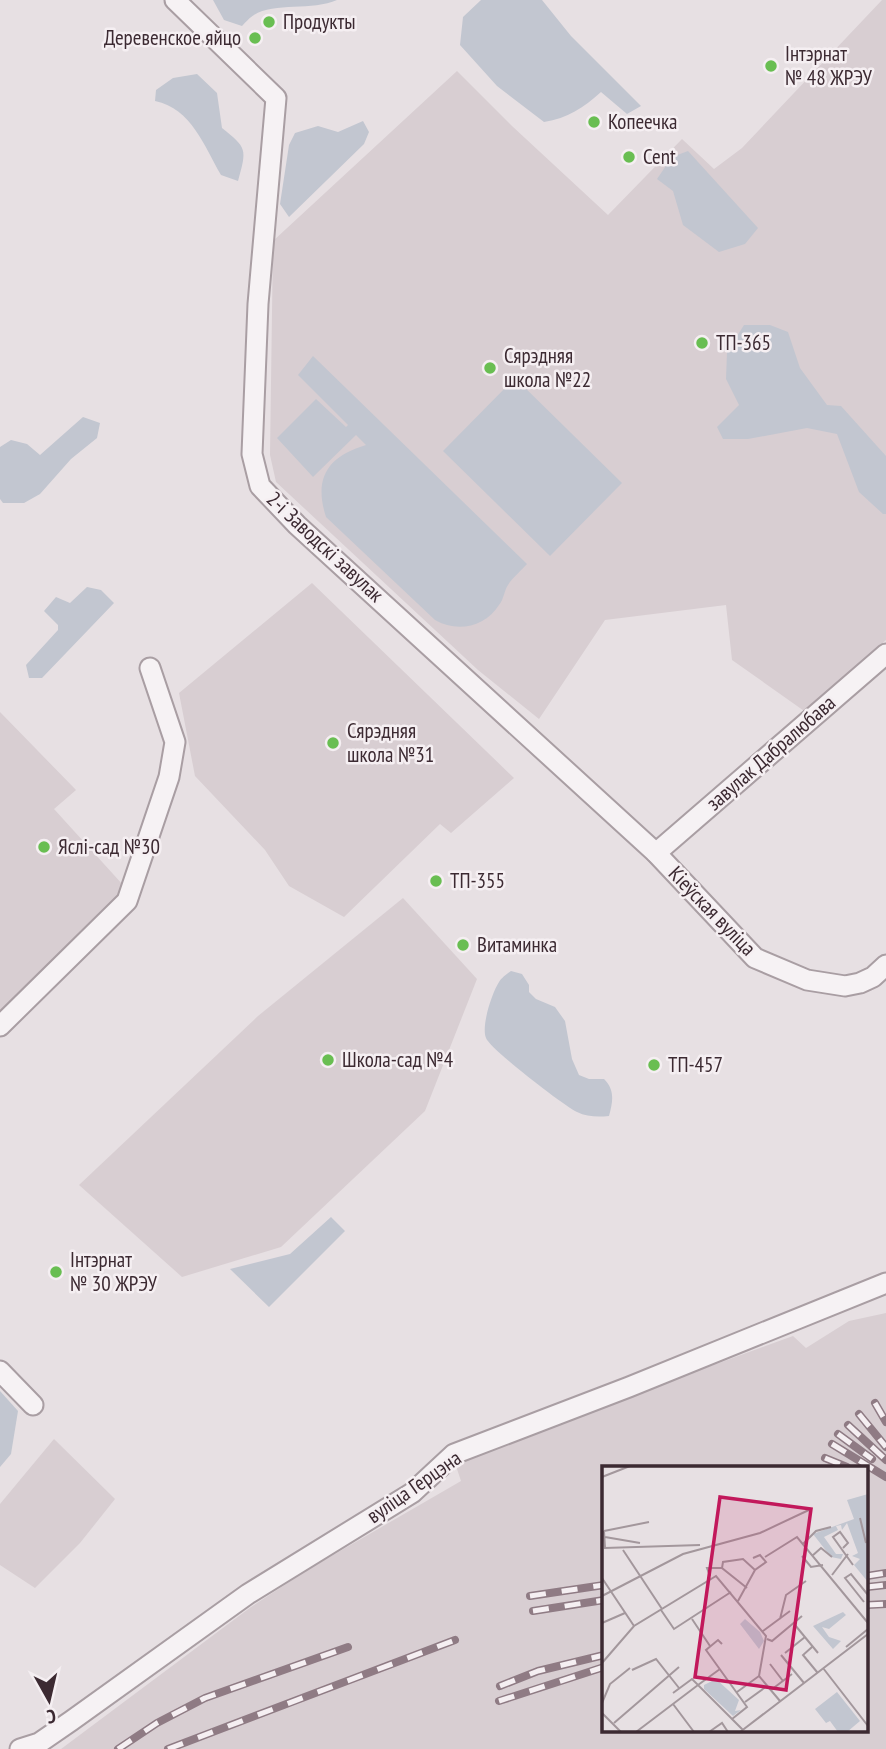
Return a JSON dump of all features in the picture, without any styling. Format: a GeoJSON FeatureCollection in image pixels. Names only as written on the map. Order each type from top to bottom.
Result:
{"type":"FeatureCollection","features":[{"type":"Feature","properties":{"kind":"street","name":"2-і Заводскі завулак"},"geometry":{"type":"LineString","coordinates":[[175,0],[276,97],[258,316],[252,454],[260,486],[298,525],[656,853]]}},
{"type":"Feature","properties":{"kind":"street","name":"завулак Дабралюбава"},"geometry":{"type":"LineString","coordinates":[[656,853],[886,654]]}},
{"type":"Feature","properties":{"kind":"street"},"geometry":{"type":"LineString","coordinates":[[0,1026],[127,901],[169,777],[175,742],[150,668]]}},
{"type":"Feature","properties":{"kind":"street","name":"Кіеўская вуліца"},"geometry":{"type":"LineString","coordinates":[[656,853],[755,958],[807,980],[845,985],[860,983],[873,977],[886,965]]}},
{"type":"Feature","properties":{"kind":"street","name":"вуліца Герцэна"},"geometry":{"type":"LineString","coordinates":[[20,1749],[39,1743],[248,1594],[412,1493],[454,1454],[629,1387],[886,1283]]}},
{"type":"Feature","properties":{"kind":"street"},"geometry":{"type":"LineString","coordinates":[[0,1371],[33,1405]]}},
{"type":"Feature","properties":{"kind":"shaded area"},"geometry":{"type":"Polygon","coordinates":[[[213,0],[337,0],[262,11],[242,26],[224,20],[213,0]]]}},
{"type":"Feature","properties":{"kind":"shaded area"},"geometry":{"type":"Polygon","coordinates":[[[481,0],[542,0],[571,36],[641,106],[627,114],[601,92],[575,112],[544,122],[497,86],[460,45],[463,17],[481,0]]]}},
{"type":"Feature","properties":{"kind":"shaded area"},"geometry":{"type":"Polygon","coordinates":[[[882,0],[886,0],[886,640],[807,713],[732,660],[726,605],[605,620],[539,719],[478,670],[276,482],[270,455],[273,241],[457,71],[608,215],[682,139],[714,169],[742,148],[882,0]]]}},
{"type":"Feature","properties":{"kind":"shaded area"},"geometry":{"type":"Polygon","coordinates":[[[197,74],[217,93],[222,128],[243,150],[238,181],[221,175],[188,120],[168,105],[155,101],[156,90],[173,78],[197,74]]]}},
{"type":"Feature","properties":{"kind":"shaded area"},"geometry":{"type":"Polygon","coordinates":[[[363,121],[369,132],[364,144],[289,217],[280,204],[289,145],[295,133],[318,126],[338,132],[363,121]]]}},
{"type":"Feature","properties":{"kind":"shaded area"},"geometry":{"type":"Polygon","coordinates":[[[688,151],[758,228],[745,244],[719,252],[683,225],[673,191],[657,179],[672,157],[688,151]]]}},
{"type":"Feature","properties":{"kind":"shaded area"},"geometry":{"type":"Polygon","coordinates":[[[744,325],[770,325],[788,332],[800,368],[827,405],[841,406],[886,456],[886,514],[859,492],[837,434],[807,428],[748,439],[723,439],[717,427],[739,405],[726,379],[727,352],[744,325]]]}},
{"type":"Feature","properties":{"kind":"shaded area"},"geometry":{"type":"Polygon","coordinates":[[[313,356],[527,564],[510,582],[501,603],[486,618],[470,626],[461,627],[435,620],[326,517],[322,490],[327,470],[342,455],[366,445],[356,435],[313,477],[277,438],[316,399],[346,427],[348,425],[298,375],[313,356]]]}},
{"type":"Feature","properties":{"kind":"shaded area"},"geometry":{"type":"Polygon","coordinates":[[[515,378],[622,483],[550,556],[443,451],[515,378]]]}},
{"type":"Feature","properties":{"kind":"shaded area"},"geometry":{"type":"Polygon","coordinates":[[[83,417],[100,423],[97,438],[71,459],[40,494],[24,503],[3,503],[0,499],[0,447],[11,440],[27,444],[40,455],[83,417]]]}},
{"type":"Feature","properties":{"kind":"shaded area","name":"Сярэдняя школа №31"},"geometry":{"type":"Polygon","coordinates":[[[312,583],[514,778],[451,833],[440,824],[344,917],[289,886],[265,850],[195,776],[179,693],[312,583]]]}},
{"type":"Feature","properties":{"kind":"shaded area"},"geometry":{"type":"Polygon","coordinates":[[[87,587],[101,590],[114,603],[42,678],[29,678],[26,665],[58,630],[58,625],[44,611],[56,597],[70,603],[87,587]]]}},
{"type":"Feature","properties":{"kind":"shaded area","name":"Яслі-сад №30"},"geometry":{"type":"Polygon","coordinates":[[[0,712],[76,790],[54,809],[123,885],[112,914],[0,1022],[0,712]]]}},
{"type":"Feature","properties":{"kind":"shaded area","name":"Школа-сад №4"},"geometry":{"type":"Polygon","coordinates":[[[403,898],[477,979],[425,1111],[281,1247],[182,1277],[79,1185],[258,1016],[403,898]]]}},
{"type":"Feature","properties":{"kind":"shaded area"},"geometry":{"type":"Polygon","coordinates":[[[511,971],[522,974],[529,985],[529,992],[536,999],[555,1007],[565,1021],[572,1059],[579,1075],[589,1079],[604,1079],[608,1083],[612,1096],[609,1116],[589,1116],[570,1108],[513,1065],[486,1038],[486,1018],[493,994],[500,981],[511,971]]]}},
{"type":"Feature","properties":{"kind":"shaded area"},"geometry":{"type":"Polygon","coordinates":[[[331,1217],[345,1231],[269,1307],[230,1269],[290,1254],[331,1217]]]}},
{"type":"Feature","properties":{"kind":"shaded area"},"geometry":{"type":"Polygon","coordinates":[[[886,1313],[886,1749],[61,1749],[251,1607],[309,1569],[461,1481],[454,1460],[793,1336],[806,1348],[849,1321],[886,1313]]]}},
{"type":"Feature","properties":{"kind":"shaded area"},"geometry":{"type":"Polygon","coordinates":[[[0,1391],[18,1411],[11,1454],[0,1467],[0,1391]]]}},
{"type":"Feature","properties":{"kind":"shaded area"},"geometry":{"type":"Polygon","coordinates":[[[54,1439],[115,1499],[80,1543],[35,1588],[0,1565],[0,1504],[54,1439]]]}},
{"type":"Feature","properties":{"kind":"railway"},"geometry":{"type":"LineString","coordinates":[[875,1403],[886,1422]]}},
{"type":"Feature","properties":{"kind":"railway"},"geometry":{"type":"LineString","coordinates":[[859,1414],[886,1447]]}},
{"type":"Feature","properties":{"kind":"railway"},"geometry":{"type":"LineString","coordinates":[[848,1425],[886,1460]]}},
{"type":"Feature","properties":{"kind":"railway"},"geometry":{"type":"LineString","coordinates":[[838,1434],[872,1459]]}},
{"type":"Feature","properties":{"kind":"railway"},"geometry":{"type":"LineString","coordinates":[[832,1444],[886,1477]]}},
{"type":"Feature","properties":{"kind":"railway"},"geometry":{"type":"LineString","coordinates":[[825,1458],[845,1466]]}},
{"type":"Feature","properties":{"kind":"railway"},"geometry":{"type":"LineString","coordinates":[[868,1576],[886,1573]]}},
{"type":"Feature","properties":{"kind":"railway"},"geometry":{"type":"LineString","coordinates":[[530,1596],[602,1585]]}},
{"type":"Feature","properties":{"kind":"railway"},"geometry":{"type":"LineString","coordinates":[[868,1587],[886,1585]]}},
{"type":"Feature","properties":{"kind":"railway"},"geometry":{"type":"LineString","coordinates":[[533,1611],[602,1600]]}},
{"type":"Feature","properties":{"kind":"railway"},"geometry":{"type":"LineString","coordinates":[[868,1605],[886,1604]]}},
{"type":"Feature","properties":{"kind":"railway"},"geometry":{"type":"LineString","coordinates":[[168,1749],[455,1640]]}},
{"type":"Feature","properties":{"kind":"railway"},"geometry":{"type":"LineString","coordinates":[[118,1749],[157,1723],[205,1698],[348,1647]]}},
{"type":"Feature","properties":{"kind":"railway"},"geometry":{"type":"LineString","coordinates":[[500,1686],[538,1671],[602,1655]]}},
{"type":"Feature","properties":{"kind":"railway"},"geometry":{"type":"LineString","coordinates":[[499,1701],[602,1668]]}},
{"type":"Feature","properties":{"kind":"place","name":"Продукты"},"geometry":{"type":"Point","coordinates":[269,22]}},
{"type":"Feature","properties":{"kind":"place","name":"Деревенское яйцо"},"geometry":{"type":"Point","coordinates":[255,38]}},
{"type":"Feature","properties":{"kind":"place","name":"Інтэрнат № 48 ЖРЭУ"},"geometry":{"type":"Point","coordinates":[771,66]}},
{"type":"Feature","properties":{"kind":"place","name":"Копеечка"},"geometry":{"type":"Point","coordinates":[594,122]}},
{"type":"Feature","properties":{"kind":"place","name":"Cent"},"geometry":{"type":"Point","coordinates":[629,157]}},
{"type":"Feature","properties":{"kind":"place","name":"ТП-365"},"geometry":{"type":"Point","coordinates":[702,343]}},
{"type":"Feature","properties":{"kind":"place","name":"Сярэдняя школа №22"},"geometry":{"type":"Point","coordinates":[490,368]}},
{"type":"Feature","properties":{"kind":"place","name":"Сярэдняя школа №31"},"geometry":{"type":"Point","coordinates":[333,743]}},
{"type":"Feature","properties":{"kind":"place","name":"Яслі-сад №30"},"geometry":{"type":"Point","coordinates":[44,847]}},
{"type":"Feature","properties":{"kind":"place","name":"ТП-355"},"geometry":{"type":"Point","coordinates":[436,881]}},
{"type":"Feature","properties":{"kind":"place","name":"Витаминка"},"geometry":{"type":"Point","coordinates":[463,945]}},
{"type":"Feature","properties":{"kind":"place","name":"Школа-сад №4"},"geometry":{"type":"Point","coordinates":[328,1060]}},
{"type":"Feature","properties":{"kind":"place","name":"ТП-457"},"geometry":{"type":"Point","coordinates":[654,1065]}},
{"type":"Feature","properties":{"kind":"place","name":"Інтэрнат № 30 ЖРЭУ"},"geometry":{"type":"Point","coordinates":[56,1272]}}]}
